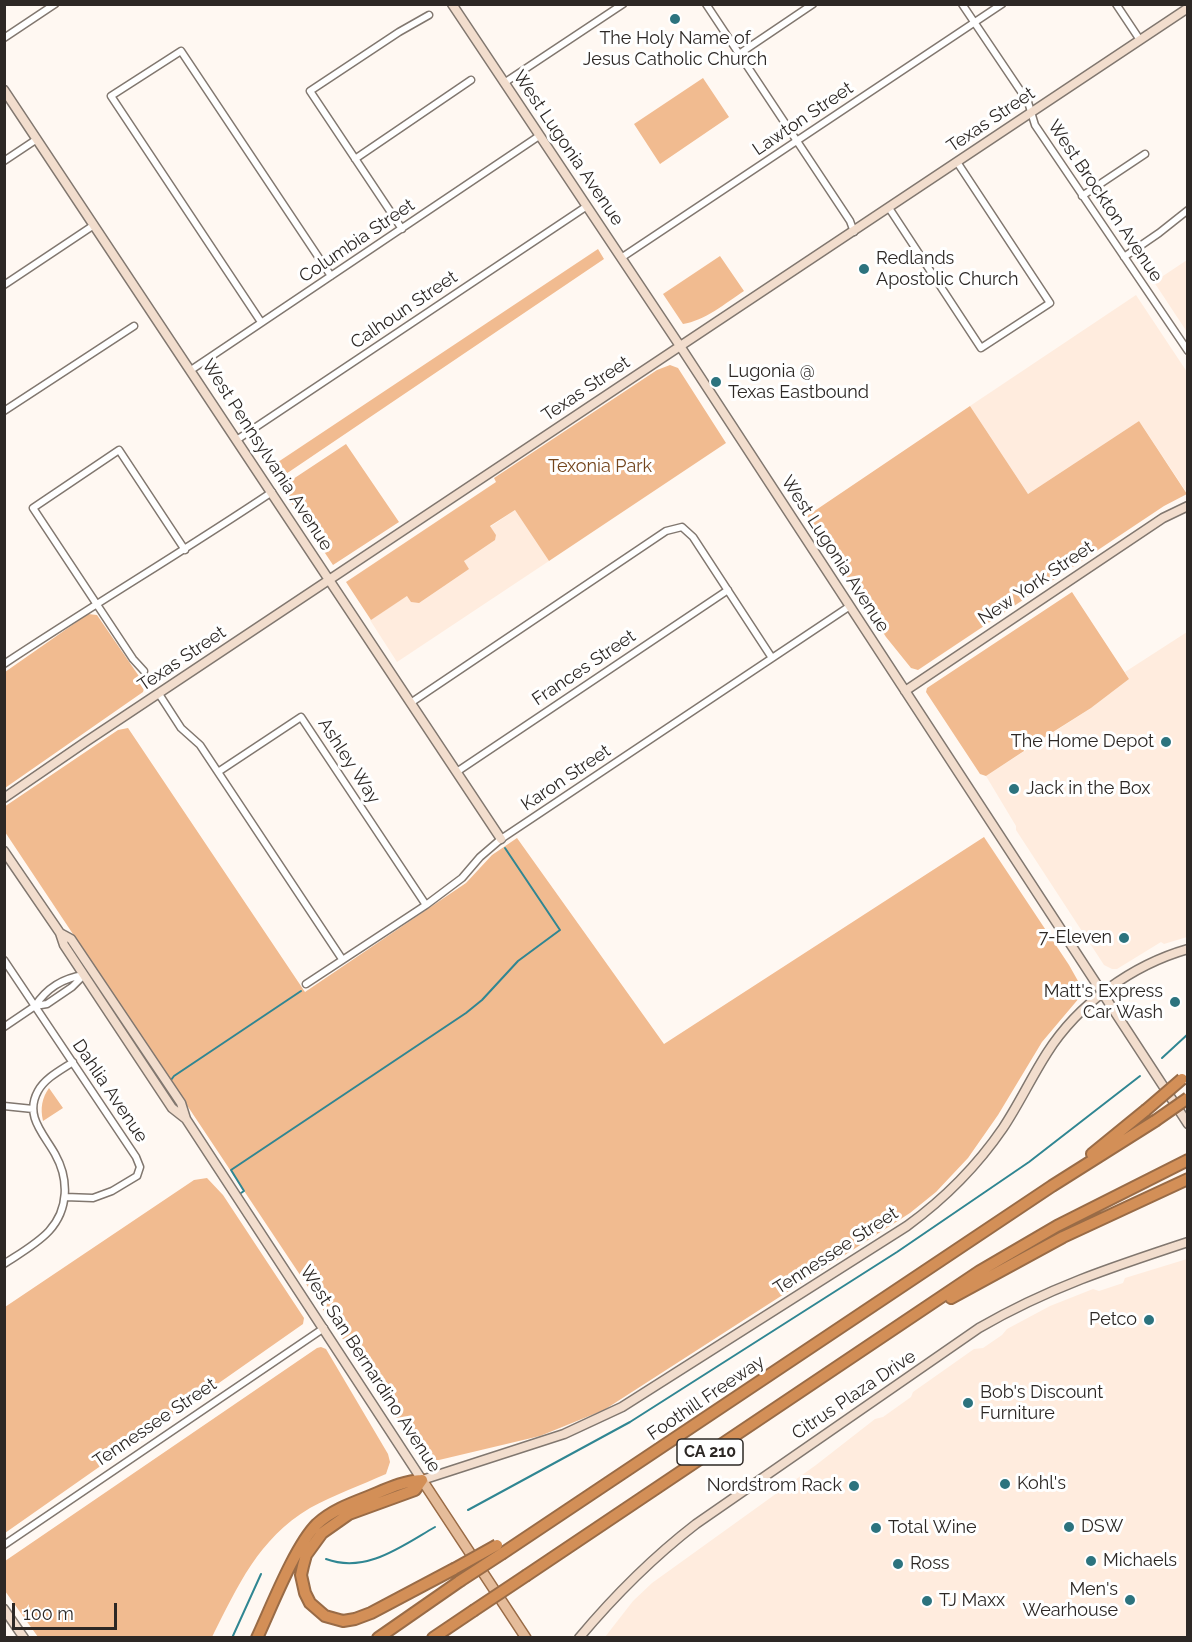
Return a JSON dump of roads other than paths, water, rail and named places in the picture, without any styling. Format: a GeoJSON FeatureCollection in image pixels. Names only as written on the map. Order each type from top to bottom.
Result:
{"type":"FeatureCollection","features":[{"type":"Feature","properties":{"kind":"highway"},"geometry":{"type":"LineString","coordinates":[[1052,1186],[1185,1077]]}},
{"type":"Feature","properties":{"kind":"highway"},"geometry":{"type":"LineString","coordinates":[[1052,1186],[1188,1098]]}},
{"type":"Feature","properties":{"kind":"highway"},"geometry":{"type":"LineString","coordinates":[[893,1329],[1017,1249],[1182,1162]]}},
{"type":"Feature","properties":{"kind":"highway"},"geometry":{"type":"LineString","coordinates":[[893,1329],[1063,1237],[1187,1179]]}},
{"type":"Feature","properties":{"kind":"highway","name":"Foothill Freeway"},"geometry":{"type":"LineString","coordinates":[[378,1638],[460,1581],[500,1549],[530,1535],[1052,1186]]}},
{"type":"Feature","properties":{"kind":"highway","name":"CA 210"},"geometry":{"type":"LineString","coordinates":[[433,1638],[893,1329]]}},
{"type":"Feature","properties":{"kind":"highway"},"geometry":{"type":"LineString","coordinates":[[422,1480],[415,1490],[349,1514],[322,1533],[306,1555],[301,1575],[310,1603],[325,1616],[344,1621],[355,1619],[371,1613],[454,1569],[500,1549]]}},
{"type":"Feature","properties":{"kind":"highway"},"geometry":{"type":"LineString","coordinates":[[257,1638],[292,1564],[308,1535],[317,1524],[340,1508],[407,1481],[422,1480]]}},
{"type":"Feature","properties":{"kind":"highway"},"geometry":{"type":"LineString","coordinates":[[446,1638],[472,1611]]}},
{"type":"Feature","properties":{"kind":"main road","name":"West San Bernardino Avenue"},"geometry":{"type":"LineString","coordinates":[[422,1480],[526,1638]]}},
{"type":"Feature","properties":{"kind":"street"},"geometry":{"type":"LineString","coordinates":[[4,38],[55,4]]}},
{"type":"Feature","properties":{"kind":"street","name":"West Lugonia Avenue"},"geometry":{"type":"LineString","coordinates":[[452,4],[680,346],[1188,1124]]}},
{"type":"Feature","properties":{"kind":"street"},"geometry":{"type":"LineString","coordinates":[[504,83],[623,4]]}},
{"type":"Feature","properties":{"kind":"street"},"geometry":{"type":"LineString","coordinates":[[706,4],[850,221],[854,232]]}},
{"type":"Feature","properties":{"kind":"street"},"geometry":{"type":"LineString","coordinates":[[739,54],[813,4]]}},
{"type":"Feature","properties":{"kind":"street","name":"West Brockton Avenue"},"geometry":{"type":"LineString","coordinates":[[962,4],[1028,102],[1035,125],[1188,351]]}},
{"type":"Feature","properties":{"kind":"street","name":"Lawton Street"},"geometry":{"type":"LineString","coordinates":[[621,258],[1002,4]]}},
{"type":"Feature","properties":{"kind":"street"},"geometry":{"type":"LineString","coordinates":[[1116,4],[1140,40]]}},
{"type":"Feature","properties":{"kind":"street","name":"Texas Street"},"geometry":{"type":"LineString","coordinates":[[4,798],[1188,8]]}},
{"type":"Feature","properties":{"kind":"street"},"geometry":{"type":"LineString","coordinates":[[402,229],[310,91],[399,32],[429,15]]}},
{"type":"Feature","properties":{"kind":"street"},"geometry":{"type":"LineString","coordinates":[[261,322],[111,96],[181,51],[331,276]]}},
{"type":"Feature","properties":{"kind":"street"},"geometry":{"type":"LineString","coordinates":[[356,159],[471,80]]}},
{"type":"Feature","properties":{"kind":"street","name":"West Pennsylvania Avenue"},"geometry":{"type":"LineString","coordinates":[[4,90],[501,838]]}},
{"type":"Feature","properties":{"kind":"street","name":"Columbia Street"},"geometry":{"type":"LineString","coordinates":[[191,370],[540,136]]}},
{"type":"Feature","properties":{"kind":"street"},"geometry":{"type":"LineString","coordinates":[[4,161],[37,139]]}},
{"type":"Feature","properties":{"kind":"street"},"geometry":{"type":"LineString","coordinates":[[1082,196],[1146,154]]}},
{"type":"Feature","properties":{"kind":"street"},"geometry":{"type":"LineString","coordinates":[[889,208],[981,348],[1050,303],[957,162]]}},
{"type":"Feature","properties":{"kind":"street","name":"Calhoun Street"},"geometry":{"type":"LineString","coordinates":[[238,439],[587,206]]}},
{"type":"Feature","properties":{"kind":"street"},"geometry":{"type":"LineString","coordinates":[[1124,257],[1188,210]]}},
{"type":"Feature","properties":{"kind":"street"},"geometry":{"type":"LineString","coordinates":[[4,285],[94,225]]}},
{"type":"Feature","properties":{"kind":"street"},"geometry":{"type":"LineString","coordinates":[[4,411],[134,326]]}},
{"type":"Feature","properties":{"kind":"street"},"geometry":{"type":"LineString","coordinates":[[144,671],[133,659],[33,508],[118,450],[185,550]]}},
{"type":"Feature","properties":{"kind":"street"},"geometry":{"type":"LineString","coordinates":[[4,653],[7,662],[147,571],[185,550],[272,492]]}},
{"type":"Feature","properties":{"kind":"street","name":"New York Street"},"geometry":{"type":"LineString","coordinates":[[905,691],[1163,518],[1188,506]]}},
{"type":"Feature","properties":{"kind":"street"},"geometry":{"type":"LineString","coordinates":[[412,702],[666,531],[682,527],[693,537],[772,658]]}},
{"type":"Feature","properties":{"kind":"street","name":"Frances Street"},"geometry":{"type":"LineString","coordinates":[[458,771],[728,590]]}},
{"type":"Feature","properties":{"kind":"street","name":"Karon Street"},"geometry":{"type":"LineString","coordinates":[[306,984],[426,905],[462,878],[501,838],[850,606]]}},
{"type":"Feature","properties":{"kind":"street"},"geometry":{"type":"LineString","coordinates":[[159,694],[177,724],[200,745],[342,959]]}},
{"type":"Feature","properties":{"kind":"street","name":"Ashley Way"},"geometry":{"type":"LineString","coordinates":[[218,772],[301,717],[426,905]]}},
{"type":"Feature","properties":{"kind":"street","name":"West San Bernardino Avenue"},"geometry":{"type":"LineString","coordinates":[[4,851],[60,933],[64,945],[172,1108],[186,1119]]}},
{"type":"Feature","properties":{"kind":"street","name":"West San Bernardino Avenue"},"geometry":{"type":"LineString","coordinates":[[60,933],[71,939],[181,1104],[186,1119],[422,1480]]}},
{"type":"Feature","properties":{"kind":"street","name":"Tennessee Street"},"geometry":{"type":"LineString","coordinates":[[422,1480],[564,1434],[622,1407],[907,1226],[931,1209],[983,1154],[1003,1128],[1057,1039],[1076,1017],[1103,993],[1149,965],[1188,949]]}},
{"type":"Feature","properties":{"kind":"street","name":"Dahlia Avenue"},"geometry":{"type":"LineString","coordinates":[[4,960],[136,1157],[140,1167],[137,1176],[112,1191],[93,1197],[66,1197]]}},
{"type":"Feature","properties":{"kind":"street"},"geometry":{"type":"LineString","coordinates":[[34,1006],[47,1004],[74,986],[84,975]]}},
{"type":"Feature","properties":{"kind":"street"},"geometry":{"type":"LineString","coordinates":[[4,1027],[34,1006],[42,995],[68,977],[84,975],[93,979],[126,1028],[134,1033]]}},
{"type":"Feature","properties":{"kind":"street"},"geometry":{"type":"LineString","coordinates":[[4,1264],[49,1231],[66,1197],[65,1182],[56,1155],[39,1129],[33,1109],[37,1092],[46,1081],[73,1062]]}},
{"type":"Feature","properties":{"kind":"street"},"geometry":{"type":"LineString","coordinates":[[4,1106],[33,1109]]}},
{"type":"Feature","properties":{"kind":"street","name":"Citrus Plaza Drive"},"geometry":{"type":"LineString","coordinates":[[579,1638],[627,1583],[662,1550],[979,1328],[1068,1283],[1188,1242]]}},
{"type":"Feature","properties":{"kind":"street","name":"Tennessee Street"},"geometry":{"type":"LineString","coordinates":[[4,1545],[324,1328]]}},
{"type":"Feature","properties":{"kind":"street"},"geometry":{"type":"LineString","coordinates":[[4,1609],[24,1638]]}},
{"type":"Feature","properties":{"kind":"waterway"},"geometry":{"type":"LineString","coordinates":[[241,1193],[244,1191],[231,1170],[466,1013],[482,1000],[518,961],[560,930],[505,848]]}},
{"type":"Feature","properties":{"kind":"waterway"},"geometry":{"type":"LineString","coordinates":[[171,1080],[301,991]]}},
{"type":"Feature","properties":{"kind":"waterway"},"geometry":{"type":"LineString","coordinates":[[1162,1058],[1188,1034]]}},
{"type":"Feature","properties":{"kind":"waterway"},"geometry":{"type":"LineString","coordinates":[[468,1510],[630,1422],[897,1252],[1029,1162],[1140,1076]]}},
{"type":"Feature","properties":{"kind":"waterway"},"geometry":{"type":"LineString","coordinates":[[326,1559],[341,1563],[355,1563],[383,1556],[435,1527]]}},
{"type":"Feature","properties":{"kind":"waterway"},"geometry":{"type":"LineString","coordinates":[[232,1638],[261,1574]]}},
{"type":"Feature","properties":{"kind":"place","name":"The Holy Name of Jesus Catholic Church"},"geometry":{"type":"Point","coordinates":[675,19]}},
{"type":"Feature","properties":{"kind":"place","name":"Redlands Apostolic Church"},"geometry":{"type":"Point","coordinates":[864,269]}},
{"type":"Feature","properties":{"kind":"place","name":"Lugonia @ Texas Eastbound"},"geometry":{"type":"Point","coordinates":[716,382]}},
{"type":"Feature","properties":{"kind":"place","name":"The Home Depot"},"geometry":{"type":"Point","coordinates":[1166,742]}},
{"type":"Feature","properties":{"kind":"place","name":"Jack in the Box"},"geometry":{"type":"Point","coordinates":[1014,789]}},
{"type":"Feature","properties":{"kind":"place","name":"7-Eleven"},"geometry":{"type":"Point","coordinates":[1124,938]}},
{"type":"Feature","properties":{"kind":"place","name":"Matt's Express Car Wash"},"geometry":{"type":"Point","coordinates":[1175,1002]}},
{"type":"Feature","properties":{"kind":"place","name":"Petco"},"geometry":{"type":"Point","coordinates":[1149,1320]}},
{"type":"Feature","properties":{"kind":"place","name":"Bob's Discount Furniture"},"geometry":{"type":"Point","coordinates":[968,1403]}},
{"type":"Feature","properties":{"kind":"place","name":"Kohl's"},"geometry":{"type":"Point","coordinates":[1005,1484]}},
{"type":"Feature","properties":{"kind":"place","name":"Nordstrom Rack"},"geometry":{"type":"Point","coordinates":[854,1486]}},
{"type":"Feature","properties":{"kind":"place","name":"DSW"},"geometry":{"type":"Point","coordinates":[1069,1527]}},
{"type":"Feature","properties":{"kind":"place","name":"Total Wine"},"geometry":{"type":"Point","coordinates":[876,1528]}},
{"type":"Feature","properties":{"kind":"place","name":"Michaels"},"geometry":{"type":"Point","coordinates":[1091,1561]}},
{"type":"Feature","properties":{"kind":"place","name":"Ross"},"geometry":{"type":"Point","coordinates":[898,1564]}},
{"type":"Feature","properties":{"kind":"place","name":"Men's Wearhouse"},"geometry":{"type":"Point","coordinates":[1130,1600]}},
{"type":"Feature","properties":{"kind":"place","name":"TJ Maxx"},"geometry":{"type":"Point","coordinates":[927,1601]}},
{"type":"Feature","properties":{"kind":"park label","name":"Texonia Park"},"geometry":{"type":"Point","coordinates":[600,467]}}]}
